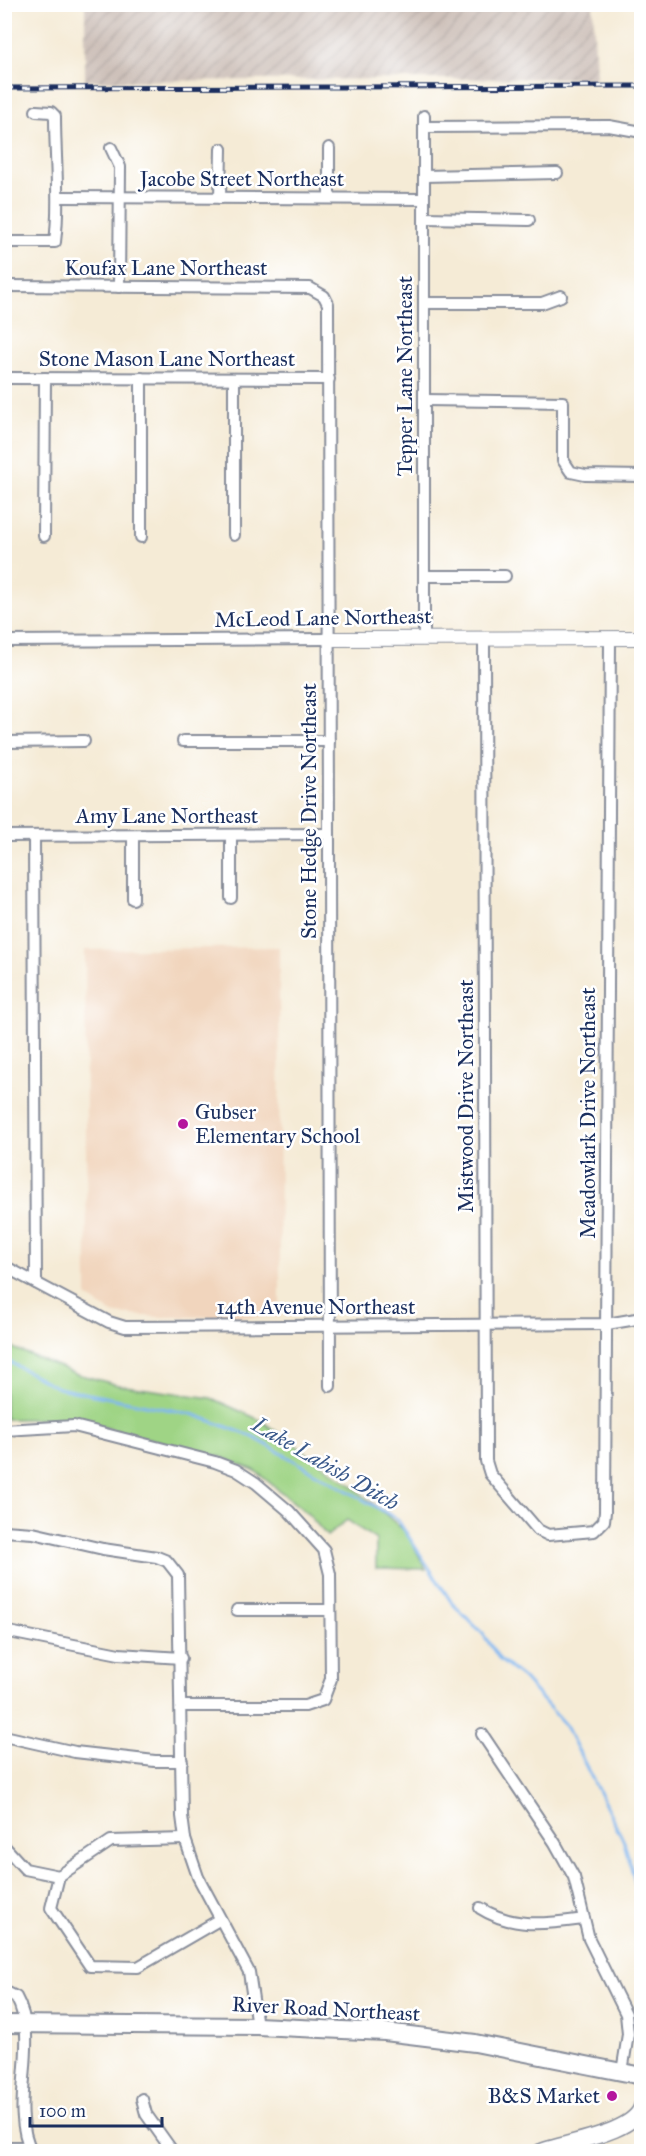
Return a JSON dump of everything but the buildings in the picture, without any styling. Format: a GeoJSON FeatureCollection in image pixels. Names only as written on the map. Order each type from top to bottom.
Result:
{"type":"FeatureCollection","features":[{"type":"Feature","properties":{"kind":"main road","name":"River Road Northeast"},"geometry":{"type":"LineString","coordinates":[[4,2024],[256,2026],[385,2032],[475,2043],[642,2076]]}},
{"type":"Feature","properties":{"kind":"main road"},"geometry":{"type":"LineString","coordinates":[[540,2151],[619,2128],[637,2117],[642,2106]]}},
{"type":"Feature","properties":{"kind":"main road"},"geometry":{"type":"LineString","coordinates":[[619,2128],[632,2130],[642,2125]]}},
{"type":"Feature","properties":{"kind":"street"},"geometry":{"type":"LineString","coordinates":[[4,242],[55,242],[56,211],[60,197],[55,183],[55,116],[51,112],[36,111]]}},
{"type":"Feature","properties":{"kind":"street","name":"Tepper Lane Northeast"},"geometry":{"type":"LineString","coordinates":[[424,637],[424,122],[609,126],[642,132]]}},
{"type":"Feature","properties":{"kind":"street"},"geometry":{"type":"LineString","coordinates":[[111,148],[120,166],[119,286]]}},
{"type":"Feature","properties":{"kind":"street"},"geometry":{"type":"LineString","coordinates":[[328,198],[329,148]]}},
{"type":"Feature","properties":{"kind":"street"},"geometry":{"type":"LineString","coordinates":[[220,149],[220,198]]}},
{"type":"Feature","properties":{"kind":"street"},"geometry":{"type":"LineString","coordinates":[[424,176],[557,173]]}},
{"type":"Feature","properties":{"kind":"street","name":"Jacobe Street Northeast"},"geometry":{"type":"LineString","coordinates":[[60,197],[424,199]]}},
{"type":"Feature","properties":{"kind":"street"},"geometry":{"type":"LineString","coordinates":[[425,218],[529,220]]}},
{"type":"Feature","properties":{"kind":"street","name":"Koufax Lane Northeast"},"geometry":{"type":"LineString","coordinates":[[4,286],[310,288],[324,296]]}},
{"type":"Feature","properties":{"kind":"street","name":"Stone Hedge Drive Northeast"},"geometry":{"type":"LineString","coordinates":[[324,296],[329,314],[330,1386]]}},
{"type":"Feature","properties":{"kind":"street"},"geometry":{"type":"LineString","coordinates":[[425,303],[542,303],[561,296]]}},
{"type":"Feature","properties":{"kind":"street","name":"Stone Mason Lane Northeast"},"geometry":{"type":"LineString","coordinates":[[4,378],[329,379]]}},
{"type":"Feature","properties":{"kind":"street"},"geometry":{"type":"LineString","coordinates":[[44,536],[45,378]]}},
{"type":"Feature","properties":{"kind":"street"},"geometry":{"type":"LineString","coordinates":[[141,378],[141,537]]}},
{"type":"Feature","properties":{"kind":"street"},"geometry":{"type":"LineString","coordinates":[[234,379],[234,535]]}},
{"type":"Feature","properties":{"kind":"street"},"geometry":{"type":"LineString","coordinates":[[425,400],[563,402],[563,460],[571,472],[585,475],[642,476]]}},
{"type":"Feature","properties":{"kind":"street"},"geometry":{"type":"LineString","coordinates":[[424,576],[505,576]]}},
{"type":"Feature","properties":{"kind":"street","name":"McLeod Lane Northeast"},"geometry":{"type":"LineString","coordinates":[[4,641],[424,637],[642,638]]}},
{"type":"Feature","properties":{"kind":"street","name":"Mistwood Drive Northeast"},"geometry":{"type":"LineString","coordinates":[[484,638],[486,1468],[542,1533]]}},
{"type":"Feature","properties":{"kind":"street","name":"Meadowlark Drive Northeast"},"geometry":{"type":"LineString","coordinates":[[542,1533],[588,1533],[600,1527],[604,1521],[610,638]]}},
{"type":"Feature","properties":{"kind":"street"},"geometry":{"type":"LineString","coordinates":[[4,742],[84,741]]}},
{"type":"Feature","properties":{"kind":"street"},"geometry":{"type":"LineString","coordinates":[[183,741],[329,741]]}},
{"type":"Feature","properties":{"kind":"street","name":"Amy Lane Northeast"},"geometry":{"type":"LineString","coordinates":[[4,836],[329,834]]}},
{"type":"Feature","properties":{"kind":"street"},"geometry":{"type":"LineString","coordinates":[[231,835],[231,898]]}},
{"type":"Feature","properties":{"kind":"street"},"geometry":{"type":"LineString","coordinates":[[34,836],[36,1283]]}},
{"type":"Feature","properties":{"kind":"street"},"geometry":{"type":"LineString","coordinates":[[133,836],[133,898]]}},
{"type":"Feature","properties":{"kind":"street","name":"14th Avenue Northeast"},"geometry":{"type":"LineString","coordinates":[[4,1266],[109,1322],[125,1327],[607,1324],[642,1318]]}},
{"type":"Feature","properties":{"kind":"street"},"geometry":{"type":"LineString","coordinates":[[4,1430],[39,1430],[74,1426],[215,1462],[236,1470],[289,1511],[324,1550],[330,1574],[331,1679],[323,1700],[306,1706],[181,1707]]}},
{"type":"Feature","properties":{"kind":"street"},"geometry":{"type":"LineString","coordinates":[[4,1531],[33,1533],[72,1543],[157,1557],[167,1561],[178,1575],[185,1839],[198,1877],[219,1920],[249,1972],[256,2026]]}},
{"type":"Feature","properties":{"kind":"street"},"geometry":{"type":"LineString","coordinates":[[237,1610],[330,1610]]}},
{"type":"Feature","properties":{"kind":"street"},"geometry":{"type":"LineString","coordinates":[[4,1631],[119,1654],[181,1658]]}},
{"type":"Feature","properties":{"kind":"street"},"geometry":{"type":"LineString","coordinates":[[482,1734],[567,1863],[578,1887],[584,1919],[594,1951],[626,2014],[628,2034],[622,2072]]}},
{"type":"Feature","properties":{"kind":"street"},"geometry":{"type":"LineString","coordinates":[[4,1736],[75,1752],[155,1761],[182,1761]]}},
{"type":"Feature","properties":{"kind":"street"},"geometry":{"type":"LineString","coordinates":[[185,1839],[111,1841],[58,1876],[51,1908],[90,1966],[138,1967],[219,1920]]}},
{"type":"Feature","properties":{"kind":"street"},"geometry":{"type":"LineString","coordinates":[[4,1846],[25,1869],[58,1876]]}},
{"type":"Feature","properties":{"kind":"street"},"geometry":{"type":"LineString","coordinates":[[480,1908],[499,1920],[522,1923],[584,1919]]}},
{"type":"Feature","properties":{"kind":"street"},"geometry":{"type":"LineString","coordinates":[[4,1991],[16,1997],[25,2024],[24,2120],[31,2149],[4,2146]]}},
{"type":"Feature","properties":{"kind":"street"},"geometry":{"type":"LineString","coordinates":[[142,2099],[146,2114],[172,2151]]}},
{"type":"Feature","properties":{"kind":"shaded area"},"geometry":{"type":"Polygon","coordinates":[[[85,5],[593,5],[596,78],[85,81],[85,5]]]}},
{"type":"Feature","properties":{"kind":"shaded area","name":"Gubser Elementary School"},"geometry":{"type":"Polygon","coordinates":[[[279,947],[280,1317],[162,1317],[114,1314],[87,1297],[85,950],[279,947]]]}},
{"type":"Feature","properties":{"kind":"green space"},"geometry":{"type":"Polygon","coordinates":[[[4,1342],[13,1348],[77,1374],[118,1385],[211,1398],[260,1420],[349,1483],[407,1533],[426,1569],[376,1568],[376,1540],[347,1520],[327,1536],[308,1514],[254,1470],[221,1457],[71,1419],[5,1419],[4,1342]]]}},
{"type":"Feature","properties":{"kind":"waterway","name":"Lake Labish Ditch"},"geometry":{"type":"LineString","coordinates":[[4,1359],[58,1388],[192,1414],[251,1436],[397,1519],[452,1603],[483,1634],[500,1660],[523,1678],[566,1726],[624,1842],[642,1907]]}},
{"type":"Feature","properties":{"kind":"railway"},"geometry":{"type":"LineString","coordinates":[[4,88],[642,86]]}},
{"type":"Feature","properties":{"kind":"place","name":"Gubser Elementary School"},"geometry":{"type":"Point","coordinates":[183,1124]}},
{"type":"Feature","properties":{"kind":"place","name":"B&S Market"},"geometry":{"type":"Point","coordinates":[612,2096]}}]}
